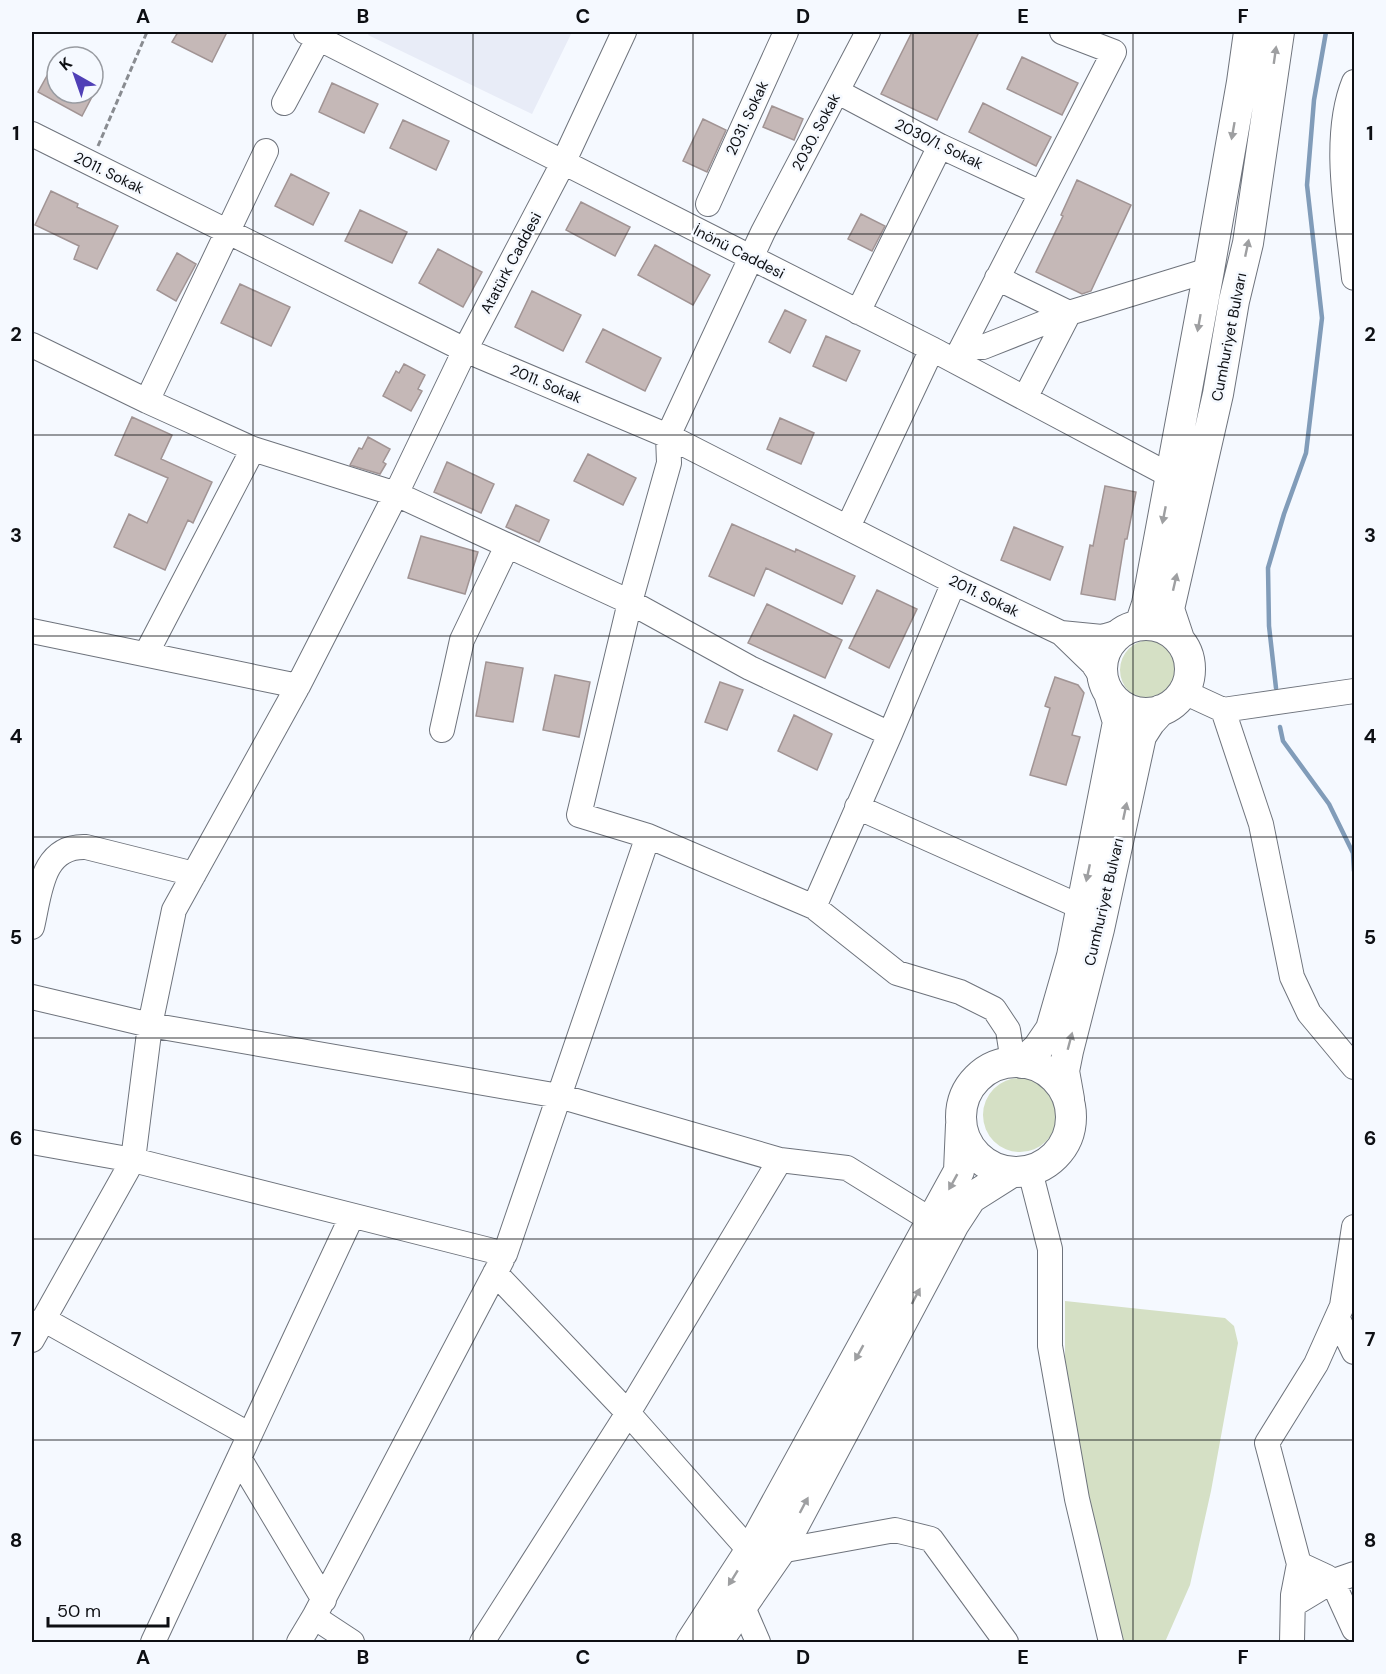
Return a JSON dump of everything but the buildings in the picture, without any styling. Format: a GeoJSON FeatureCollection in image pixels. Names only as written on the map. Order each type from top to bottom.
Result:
{"type":"FeatureCollection","features":[{"type":"Feature","properties":{"kind":"main road"},"geometry":{"type":"LineString","coordinates":[[1133,627],[1147,604],[1209,270],[1249,32]]}},
{"type":"Feature","properties":{"kind":"main road","name":"Cumhuriyet Bulvarı"},"geometry":{"type":"LineString","coordinates":[[1179,639],[1169,609],[1215,405],[1234,301],[1248,243],[1279,32]]}},
{"type":"Feature","properties":{"kind":"main road"},"geometry":{"type":"LineString","coordinates":[[1018,1062],[1038,1048],[1051,1029],[1072,956],[1118,722],[1106,686],[1102,664],[1106,650],[1114,638],[1133,627],[1154,625],[1167,630],[1179,639],[1187,651],[1190,664],[1189,679],[1184,692],[1174,703],[1161,710],[1146,713],[1132,710],[1119,703],[1106,686]]}},
{"type":"Feature","properties":{"kind":"main road","name":"Cumhuriyet Bulvarı"},"geometry":{"type":"LineString","coordinates":[[1069,1099],[1064,1071],[1100,929],[1141,736],[1161,710]]}},
{"type":"Feature","properties":{"kind":"main road"},"geometry":{"type":"LineString","coordinates":[[691,1642],[750,1551],[959,1171],[962,1106],[969,1089],[980,1075],[995,1066],[1018,1062],[1031,1063],[1047,1071],[1060,1083],[1069,1099],[1072,1116],[1069,1134],[1061,1150],[1047,1163],[1021,1172],[972,1198],[954,1224],[780,1551],[717,1642]]}},
{"type":"Feature","properties":{"kind":"main road"},"geometry":{"type":"LineString","coordinates":[[961,1125],[967,1143],[978,1157],[994,1168],[1021,1172]]}},
{"type":"Feature","properties":{"kind":"street","name":"Atatürk Caddesi"},"geometry":{"type":"LineString","coordinates":[[133,1160],[150,1025],[174,910],[298,686],[396,494],[465,350],[563,163],[624,32]]}},
{"type":"Feature","properties":{"kind":"street","name":"2031. Sokak"},"geometry":{"type":"LineString","coordinates":[[708,204],[786,32]]}},
{"type":"Feature","properties":{"kind":"street","name":"2030. Sokak"},"geometry":{"type":"LineString","coordinates":[[668,436],[750,258],[868,32]]}},
{"type":"Feature","properties":{"kind":"street"},"geometry":{"type":"LineString","coordinates":[[959,354],[1114,52],[1062,32]]}},
{"type":"Feature","properties":{"kind":"street","name":"İnönü Caddesi"},"geometry":{"type":"LineString","coordinates":[[315,34],[563,163],[932,349],[959,354],[1025,398],[1171,476]]}},
{"type":"Feature","properties":{"kind":"street"},"geometry":{"type":"LineString","coordinates":[[284,103],[315,34]]}},
{"type":"Feature","properties":{"kind":"street"},"geometry":{"type":"LineString","coordinates":[[1354,82],[1342,142],[1354,278]]}},
{"type":"Feature","properties":{"kind":"street","name":"2030/1. Sokak"},"geometry":{"type":"LineString","coordinates":[[838,92],[940,146],[1041,193]]}},
{"type":"Feature","properties":{"kind":"street","name":"2011. Sokak"},"geometry":{"type":"LineString","coordinates":[[32,134],[90,165],[227,230],[465,350],[668,436],[954,582],[1061,633]]}},
{"type":"Feature","properties":{"kind":"street"},"geometry":{"type":"LineString","coordinates":[[858,312],[940,146]]}},
{"type":"Feature","properties":{"kind":"street"},"geometry":{"type":"LineString","coordinates":[[147,401],[266,151]]}},
{"type":"Feature","properties":{"kind":"street"},"geometry":{"type":"LineString","coordinates":[[959,354],[1070,313],[1209,270]]}},
{"type":"Feature","properties":{"kind":"street"},"geometry":{"type":"LineString","coordinates":[[997,278],[1070,313]]}},
{"type":"Feature","properties":{"kind":"street"},"geometry":{"type":"LineString","coordinates":[[1025,398],[1070,313]]}},
{"type":"Feature","properties":{"kind":"street"},"geometry":{"type":"LineString","coordinates":[[32,345],[147,401],[254,449],[396,494],[630,602],[750,668],[890,734]]}},
{"type":"Feature","properties":{"kind":"street"},"geometry":{"type":"LineString","coordinates":[[848,527],[932,349]]}},
{"type":"Feature","properties":{"kind":"street"},"geometry":{"type":"LineString","coordinates":[[668,436],[669,463],[630,602],[579,815],[648,836],[814,907],[897,973],[960,992],[993,1009],[1008,1030],[1018,1062]]}},
{"type":"Feature","properties":{"kind":"street"},"geometry":{"type":"LineString","coordinates":[[146,654],[254,449]]}},
{"type":"Feature","properties":{"kind":"street"},"geometry":{"type":"LineString","coordinates":[[442,730],[462,640],[507,546]]}},
{"type":"Feature","properties":{"kind":"street"},"geometry":{"type":"LineString","coordinates":[[814,907],[954,582]]}},
{"type":"Feature","properties":{"kind":"street"},"geometry":{"type":"LineString","coordinates":[[1061,633],[1102,637],[1133,627]]}},
{"type":"Feature","properties":{"kind":"street"},"geometry":{"type":"LineString","coordinates":[[32,631],[298,686]]}},
{"type":"Feature","properties":{"kind":"street"},"geometry":{"type":"LineString","coordinates":[[1061,633],[1093,664],[1106,686]]}},
{"type":"Feature","properties":{"kind":"street"},"geometry":{"type":"LineString","coordinates":[[1184,692],[1223,710],[1354,691]]}},
{"type":"Feature","properties":{"kind":"street"},"geometry":{"type":"LineString","coordinates":[[1223,710],[1261,824],[1292,978],[1309,1013],[1354,1067]]}},
{"type":"Feature","properties":{"kind":"street"},"geometry":{"type":"LineString","coordinates":[[857,807],[1081,907]]}},
{"type":"Feature","properties":{"kind":"street"},"geometry":{"type":"LineString","coordinates":[[299,1642],[500,1264],[648,836]]}},
{"type":"Feature","properties":{"kind":"street"},"geometry":{"type":"LineString","coordinates":[[32,927],[47,868],[57,855],[71,848],[86,847],[194,874]]}},
{"type":"Feature","properties":{"kind":"street"},"geometry":{"type":"LineString","coordinates":[[32,997],[150,1025],[559,1096],[780,1160],[847,1168],[932,1220]]}},
{"type":"Feature","properties":{"kind":"street"},"geometry":{"type":"LineString","coordinates":[[32,1142],[133,1160],[352,1216],[500,1264],[750,1551],[780,1551],[895,1530],[931,1539],[998,1640]]}},
{"type":"Feature","properties":{"kind":"street"},"geometry":{"type":"LineString","coordinates":[[133,1160],[35,1332],[250,1435]]}},
{"type":"Feature","properties":{"kind":"street"},"geometry":{"type":"LineString","coordinates":[[482,1642],[628,1413],[780,1160]]}},
{"type":"Feature","properties":{"kind":"street"},"geometry":{"type":"LineString","coordinates":[[1021,1172],[1050,1249],[1050,1346],[1077,1499],[1111,1642]]}},
{"type":"Feature","properties":{"kind":"street"},"geometry":{"type":"LineString","coordinates":[[153,1642],[352,1216]]}},
{"type":"Feature","properties":{"kind":"street"},"geometry":{"type":"LineString","coordinates":[[1292,1642],[1293,1605],[1299,1564],[1267,1443],[1316,1364],[1342,1306],[1354,1227]]}},
{"type":"Feature","properties":{"kind":"street"},"geometry":{"type":"LineString","coordinates":[[1337,1317],[1354,1352]]}},
{"type":"Feature","properties":{"kind":"street"},"geometry":{"type":"LineString","coordinates":[[239,1458],[319,1608],[352,1642]]}},
{"type":"Feature","properties":{"kind":"street"},"geometry":{"type":"LineString","coordinates":[[1299,1564],[1327,1577],[1335,1585],[1354,1629]]}},
{"type":"Feature","properties":{"kind":"street"},"geometry":{"type":"LineString","coordinates":[[1293,1605],[1331,1582],[1354,1574]]}},
{"type":"Feature","properties":{"kind":"street"},"geometry":{"type":"LineString","coordinates":[[742,1605],[758,1642]]}},
{"type":"Feature","properties":{"kind":"path"},"geometry":{"type":"LineString","coordinates":[[90,165],[147,32]]}},
{"type":"Feature","properties":{"kind":"shaded area"},"geometry":{"type":"Polygon","coordinates":[[[370,32],[572,32],[532,114],[368,35],[370,32]]]}},
{"type":"Feature","properties":{"kind":"green space"},"geometry":{"type":"Polygon","coordinates":[[[1150,640],[1167,645],[1175,653],[1180,670],[1175,687],[1167,695],[1150,700],[1133,695],[1125,687],[1120,670],[1125,653],[1133,645],[1150,640]]]}},
{"type":"Feature","properties":{"kind":"green space"},"geometry":{"type":"Polygon","coordinates":[[[1013,1078],[1027,1078],[1041,1084],[1051,1094],[1057,1108],[1057,1122],[1051,1136],[1041,1146],[1027,1152],[1013,1152],[999,1146],[989,1136],[983,1122],[983,1108],[989,1094],[999,1084],[1013,1078]]]}},
{"type":"Feature","properties":{"kind":"green space"},"geometry":{"type":"Polygon","coordinates":[[[1065,1301],[1225,1318],[1234,1326],[1238,1343],[1211,1491],[1190,1585],[1165,1642],[1122,1642],[1119,1635],[1065,1383],[1065,1301]]]}},
{"type":"Feature","properties":{"kind":"waterway"},"geometry":{"type":"LineString","coordinates":[[1276,688],[1269,626],[1268,568],[1306,453],[1322,318],[1307,185],[1314,100],[1326,32]]}},
{"type":"Feature","properties":{"kind":"waterway"},"geometry":{"type":"LineString","coordinates":[[1280,727],[1283,741],[1329,804],[1353,853],[1354,871]]}}]}
